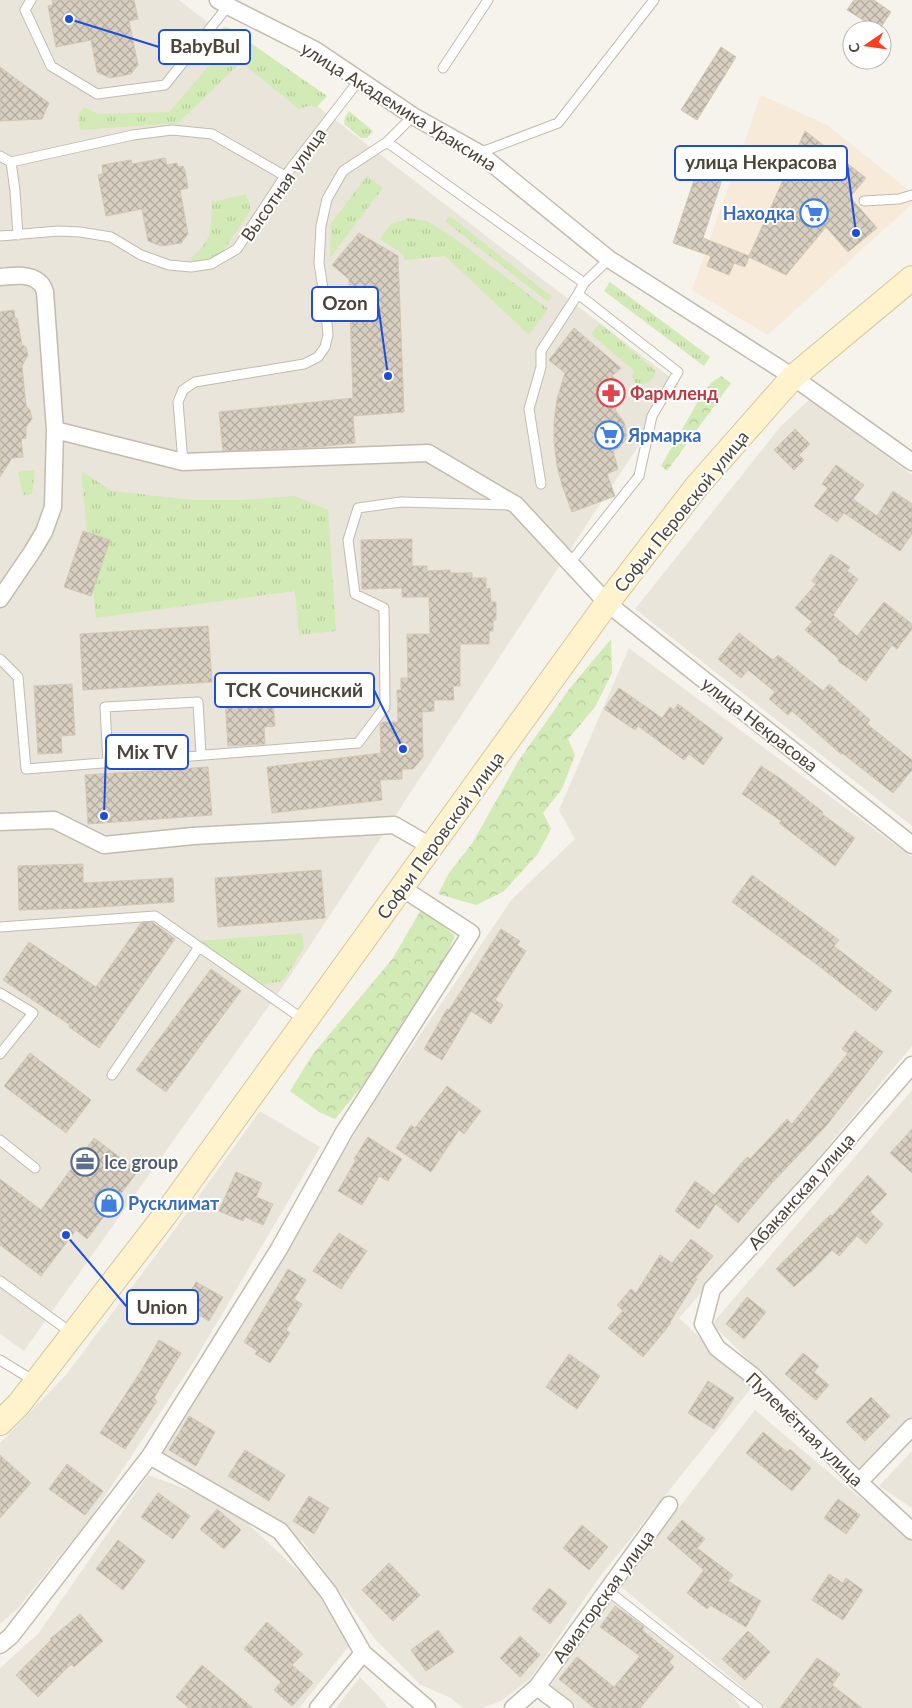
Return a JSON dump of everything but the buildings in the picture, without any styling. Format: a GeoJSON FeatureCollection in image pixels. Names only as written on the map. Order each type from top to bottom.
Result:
{"type":"FeatureCollection","features":[{"type":"Feature","properties":{"kind":"main road","name":"Софьи Перовской улица"},"geometry":{"type":"LineString","coordinates":[[0,1423],[19,1404],[165,1215],[607,603],[697,486],[793,377],[912,278]]}},
{"type":"Feature","properties":{"kind":"street","name":"улица Академика Ураксина"},"geometry":{"type":"LineString","coordinates":[[223,3],[315,50],[413,116],[479,153],[609,259],[793,377],[912,462]]}},
{"type":"Feature","properties":{"kind":"street"},"geometry":{"type":"LineString","coordinates":[[0,277],[16,275],[30,277],[40,282],[45,292],[55,430],[53,508],[44,532],[0,599]]}},
{"type":"Feature","properties":{"kind":"street","name":"улица Некрасова"},"geometry":{"type":"LineString","coordinates":[[55,430],[183,462],[428,453],[516,505],[607,603],[912,845]]}},
{"type":"Feature","properties":{"kind":"street"},"geometry":{"type":"LineString","coordinates":[[0,822],[54,820],[104,845],[193,836],[394,825],[432,847]]}},
{"type":"Feature","properties":{"kind":"street"},"geometry":{"type":"LineString","coordinates":[[0,1645],[11,1636],[150,1456],[279,1249],[344,1132],[471,933],[402,888]]}},
{"type":"Feature","properties":{"kind":"street","name":"Абаканская улица"},"geometry":{"type":"LineString","coordinates":[[703,1324],[712,1289],[814,1178],[912,1065]]}},
{"type":"Feature","properties":{"kind":"street","name":"Пулемётная улица"},"geometry":{"type":"LineString","coordinates":[[703,1324],[717,1348],[753,1376],[859,1482],[912,1531]]}},
{"type":"Feature","properties":{"kind":"street"},"geometry":{"type":"LineString","coordinates":[[859,1482],[912,1427]]}},
{"type":"Feature","properties":{"kind":"street"},"geometry":{"type":"LineString","coordinates":[[150,1456],[280,1530],[330,1593],[363,1653],[427,1708]]}},
{"type":"Feature","properties":{"kind":"street","name":"Авиаторская улица"},"geometry":{"type":"LineString","coordinates":[[513,1708],[537,1686],[669,1505]]}},
{"type":"Feature","properties":{"kind":"street"},"geometry":{"type":"LineString","coordinates":[[318,1708],[363,1653]]}},
{"type":"Feature","properties":{"kind":"street"},"geometry":{"type":"LineString","coordinates":[[537,1686],[565,1708]]}},
{"type":"Feature","properties":{"kind":"lane"},"geometry":{"type":"LineString","coordinates":[[31,0],[24,10],[51,66],[97,94],[165,85],[223,3]]}},
{"type":"Feature","properties":{"kind":"lane"},"geometry":{"type":"LineString","coordinates":[[443,68],[488,0]]}},
{"type":"Feature","properties":{"kind":"lane"},"geometry":{"type":"LineString","coordinates":[[479,153],[558,123],[654,0]]}},
{"type":"Feature","properties":{"kind":"lane","name":"Высотная улица"},"geometry":{"type":"LineString","coordinates":[[0,236],[58,231],[86,233],[111,237],[142,255],[169,265],[191,267],[211,264],[237,248],[285,176],[360,79]]}},
{"type":"Feature","properties":{"kind":"lane"},"geometry":{"type":"LineString","coordinates":[[183,462],[178,402],[183,390],[195,382],[304,364],[318,357],[325,347],[328,335],[319,263],[321,226],[327,199],[343,171],[387,142],[413,116]]}},
{"type":"Feature","properties":{"kind":"lane"},"geometry":{"type":"LineString","coordinates":[[0,156],[11,162],[133,135],[172,130],[212,134],[285,176]]}},
{"type":"Feature","properties":{"kind":"lane"},"geometry":{"type":"LineString","coordinates":[[387,142],[584,283]]}},
{"type":"Feature","properties":{"kind":"lane"},"geometry":{"type":"LineString","coordinates":[[11,162],[18,234]]}},
{"type":"Feature","properties":{"kind":"lane"},"geometry":{"type":"LineString","coordinates":[[864,201],[899,199],[912,195]]}},
{"type":"Feature","properties":{"kind":"lane"},"geometry":{"type":"LineString","coordinates":[[541,484],[529,409],[542,367],[541,351],[584,283],[609,259]]}},
{"type":"Feature","properties":{"kind":"lane"},"geometry":{"type":"LineString","coordinates":[[570,563],[639,476],[652,416],[678,372],[578,294]]}},
{"type":"Feature","properties":{"kind":"lane"},"geometry":{"type":"LineString","coordinates":[[0,660],[18,677],[26,769],[358,743],[385,707],[384,608],[354,594],[348,540],[358,508],[401,502],[516,505]]}},
{"type":"Feature","properties":{"kind":"lane"},"geometry":{"type":"LineString","coordinates":[[108,763],[106,707],[198,702],[200,756]]}},
{"type":"Feature","properties":{"kind":"lane"},"geometry":{"type":"LineString","coordinates":[[0,927],[155,916],[305,1021]]}},
{"type":"Feature","properties":{"kind":"lane"},"geometry":{"type":"LineString","coordinates":[[112,1075],[199,947]]}},
{"type":"Feature","properties":{"kind":"lane"},"geometry":{"type":"LineString","coordinates":[[0,993],[32,1013],[0,1054]]}},
{"type":"Feature","properties":{"kind":"lane"},"geometry":{"type":"LineString","coordinates":[[0,1140],[35,1168]]}},
{"type":"Feature","properties":{"kind":"lane"},"geometry":{"type":"LineString","coordinates":[[0,1281],[73,1334]]}},
{"type":"Feature","properties":{"kind":"lane"},"geometry":{"type":"LineString","coordinates":[[0,1360],[36,1382]]}},
{"type":"Feature","properties":{"kind":"lane"},"geometry":{"type":"LineString","coordinates":[[607,1590],[758,1708]]}},
{"type":"Feature","properties":{"kind":"shaded area"},"geometry":{"type":"Polygon","coordinates":[[[0,0],[179,0],[679,384],[288,979],[24,1351],[0,1334],[0,0]]]}},
{"type":"Feature","properties":{"kind":"shaded area"},"geometry":{"type":"Polygon","coordinates":[[[761,95],[827,125],[912,193],[912,204],[768,335],[692,290],[761,95]]]}},
{"type":"Feature","properties":{"kind":"shaded area"},"geometry":{"type":"Polygon","coordinates":[[[810,399],[912,475],[912,826],[635,609],[781,426],[810,399]]]}},
{"type":"Feature","properties":{"kind":"shaded area"},"geometry":{"type":"Polygon","coordinates":[[[629,648],[912,857],[912,1046],[792,1189],[679,1318],[752,1387],[598,1579],[530,1679],[501,1701],[482,1708],[463,1708],[451,1698],[421,1685],[375,1639],[303,1542],[255,1507],[158,1453],[373,1104],[512,899],[575,839],[559,810],[629,648]]]}},
{"type":"Feature","properties":{"kind":"shaded area"},"geometry":{"type":"Polygon","coordinates":[[[912,1090],[912,1417],[862,1471],[712,1324],[912,1090]]]}},
{"type":"Feature","properties":{"kind":"shaded area"},"geometry":{"type":"Polygon","coordinates":[[[260,1111],[320,1147],[195,1360],[91,1517],[18,1608],[0,1624],[0,1443],[66,1375],[260,1111]]]}},
{"type":"Feature","properties":{"kind":"shaded area"},"geometry":{"type":"Polygon","coordinates":[[[755,1410],[844,1485],[912,1537],[912,1708],[767,1708],[619,1585],[755,1410]]]}},
{"type":"Feature","properties":{"kind":"shaded area"},"geometry":{"type":"Polygon","coordinates":[[[912,1451],[912,1508],[879,1486],[912,1451]]]}},
{"type":"Feature","properties":{"kind":"shaded area"},"geometry":{"type":"Polygon","coordinates":[[[148,1475],[228,1505],[311,1583],[349,1646],[299,1708],[0,1708],[0,1668],[38,1634],[148,1475]]]}},
{"type":"Feature","properties":{"kind":"shaded area"},"geometry":{"type":"Polygon","coordinates":[[[611,1597],[730,1692],[741,1708],[577,1708],[550,1687],[611,1597]]]}},
{"type":"Feature","properties":{"kind":"shaded area"},"geometry":{"type":"Polygon","coordinates":[[[360,1677],[383,1701],[388,1708],[336,1708],[360,1677]]]}},
{"type":"Feature","properties":{"kind":"green space"},"geometry":{"type":"Polygon","coordinates":[[[224,27],[229,28],[327,96],[316,108],[311,105],[299,109],[241,62],[178,123],[80,130],[78,116],[84,107],[98,114],[169,112],[228,44],[217,35],[224,27]]]}},
{"type":"Feature","properties":{"kind":"green space"},"geometry":{"type":"Polygon","coordinates":[[[349,111],[373,131],[367,138],[361,138],[344,124],[345,117],[349,111]]]}},
{"type":"Feature","properties":{"kind":"green space"},"geometry":{"type":"Polygon","coordinates":[[[367,176],[383,188],[330,258],[331,223],[367,176]]]}},
{"type":"Feature","properties":{"kind":"green space"},"geometry":{"type":"Polygon","coordinates":[[[246,194],[251,210],[221,254],[207,262],[193,263],[191,258],[204,245],[211,227],[212,202],[246,194]]]}},
{"type":"Feature","properties":{"kind":"green space"},"geometry":{"type":"Polygon","coordinates":[[[450,216],[552,297],[548,302],[445,221],[450,216]]]}},
{"type":"Feature","properties":{"kind":"green space"},"geometry":{"type":"Polygon","coordinates":[[[409,218],[427,221],[450,235],[548,309],[529,335],[445,256],[405,260],[403,254],[380,239],[391,224],[409,218]]]}},
{"type":"Feature","properties":{"kind":"green space"},"geometry":{"type":"Polygon","coordinates":[[[610,282],[710,357],[704,366],[604,291],[610,282]]]}},
{"type":"Feature","properties":{"kind":"green space"},"geometry":{"type":"Polygon","coordinates":[[[600,323],[656,371],[651,381],[642,384],[635,383],[632,377],[634,371],[591,334],[600,323]]]}},
{"type":"Feature","properties":{"kind":"green space"},"geometry":{"type":"Polygon","coordinates":[[[721,376],[731,383],[667,471],[661,466],[700,398],[711,383],[721,376]]]}},
{"type":"Feature","properties":{"kind":"green space"},"geometry":{"type":"Polygon","coordinates":[[[35,470],[32,494],[23,495],[18,472],[35,470]]]}},
{"type":"Feature","properties":{"kind":"green space"},"geometry":{"type":"Polygon","coordinates":[[[81,471],[112,491],[194,500],[240,500],[295,496],[328,510],[336,631],[299,635],[295,591],[96,618],[81,471]]]}},
{"type":"Feature","properties":{"kind":"green space"},"geometry":{"type":"Polygon","coordinates":[[[611,639],[612,673],[595,707],[568,739],[575,755],[562,789],[543,813],[551,829],[537,855],[503,892],[476,905],[438,894],[449,873],[473,842],[519,760],[570,688],[611,639]]]}},
{"type":"Feature","properties":{"kind":"green space"},"geometry":{"type":"Polygon","coordinates":[[[422,908],[455,936],[445,959],[372,1074],[335,1119],[319,1112],[290,1091],[313,1054],[393,958],[422,908]]]}},
{"type":"Feature","properties":{"kind":"green space"},"geometry":{"type":"Polygon","coordinates":[[[302,933],[304,948],[283,981],[262,985],[198,941],[302,933]]]}},
{"type":"Feature","properties":{"kind":"place","name":"BabyBul"},"geometry":{"type":"Point","coordinates":[69,19]}},
{"type":"Feature","properties":{"kind":"place","name":"Находка"},"geometry":{"type":"Point","coordinates":[814,213]}},
{"type":"Feature","properties":{"kind":"place","name":"улица Некрасова"},"geometry":{"type":"Point","coordinates":[856,233]}},
{"type":"Feature","properties":{"kind":"place","name":"Ozon"},"geometry":{"type":"Point","coordinates":[388,376]}},
{"type":"Feature","properties":{"kind":"place","name":"Фармленд"},"geometry":{"type":"Point","coordinates":[611,393]}},
{"type":"Feature","properties":{"kind":"place","name":"Ярмарка"},"geometry":{"type":"Point","coordinates":[609,435]}},
{"type":"Feature","properties":{"kind":"place","name":"ТСК Сочинский"},"geometry":{"type":"Point","coordinates":[403,749]}},
{"type":"Feature","properties":{"kind":"place","name":"Mix TV"},"geometry":{"type":"Point","coordinates":[104,816]}},
{"type":"Feature","properties":{"kind":"place","name":"Ice group"},"geometry":{"type":"Point","coordinates":[85,1162]}},
{"type":"Feature","properties":{"kind":"place","name":"Русклимат"},"geometry":{"type":"Point","coordinates":[109,1203]}},
{"type":"Feature","properties":{"kind":"place","name":"Union"},"geometry":{"type":"Point","coordinates":[66,1235]}}]}
